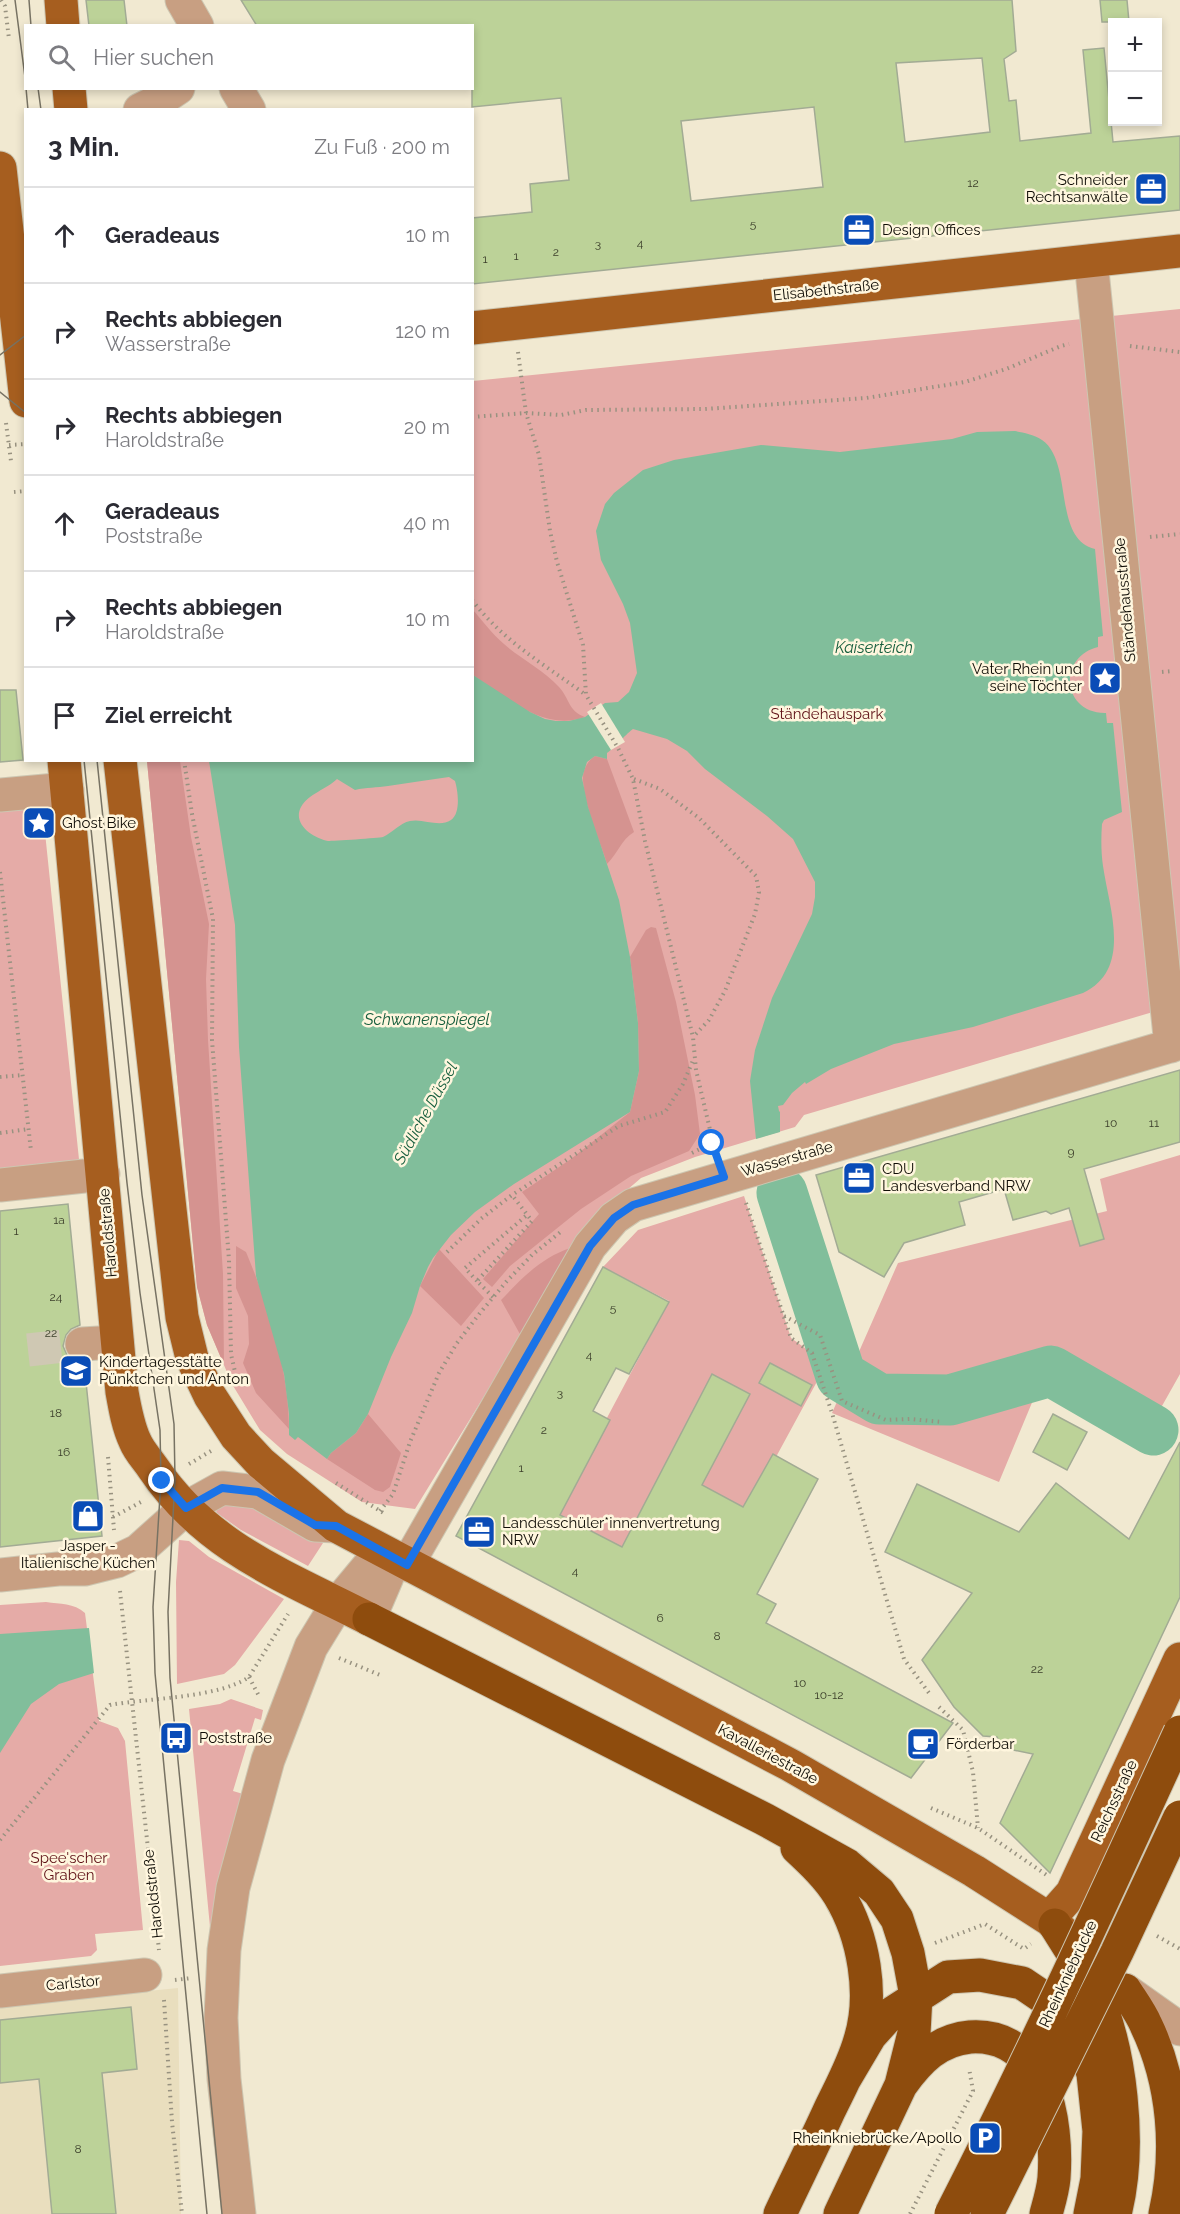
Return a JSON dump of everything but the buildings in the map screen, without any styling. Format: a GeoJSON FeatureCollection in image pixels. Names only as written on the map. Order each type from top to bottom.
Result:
{"type":"FeatureCollection","features":[{"type":"Feature","properties":{"kind":"highway"},"geometry":{"type":"LineString","coordinates":[[369,1619],[764,1819],[847,1865],[879,1892],[897,1919],[908,1953],[916,1996],[914,2033],[901,2085]]}},
{"type":"Feature","properties":{"kind":"highway","name":"Rheinkniebrücke"},"geometry":{"type":"LineString","coordinates":[[951,2214],[995,2129],[1055,2003],[1180,1732]]}},
{"type":"Feature","properties":{"kind":"highway"},"geometry":{"type":"LineString","coordinates":[[987,2214],[1117,1952],[1180,1817]]}},
{"type":"Feature","properties":{"kind":"highway"},"geometry":{"type":"LineString","coordinates":[[764,1819],[813,1862],[839,1896],[856,1933],[864,1970],[867,2001],[861,2040],[780,2214]]}},
{"type":"Feature","properties":{"kind":"highway"},"geometry":{"type":"LineString","coordinates":[[1052,1922],[1091,1985],[1108,2031],[1119,2071],[1124,2133],[1115,2214]]}},
{"type":"Feature","properties":{"kind":"highway"},"geometry":{"type":"LineString","coordinates":[[844,2080],[870,2036],[889,2015],[948,1977],[980,1975],[1022,1983],[1059,2008],[1082,2040],[1093,2074],[1099,2131],[1097,2179],[1090,2214]]}},
{"type":"Feature","properties":{"kind":"highway"},"geometry":{"type":"LineString","coordinates":[[1125,1990],[1146,2025],[1160,2061],[1170,2102],[1173,2145],[1170,2193],[1165,2214]]}},
{"type":"Feature","properties":{"kind":"highway"},"geometry":{"type":"LineString","coordinates":[[840,2214],[901,2085],[915,2066],[928,2054],[945,2044],[964,2038],[984,2036],[1007,2043],[1028,2059],[1042,2085],[1051,2111],[1054,2143],[1054,2180],[1046,2214]]}},
{"type":"Feature","properties":{"kind":"main road"},"geometry":{"type":"LineString","coordinates":[[61,0],[63,24]]}},
{"type":"Feature","properties":{"kind":"main road"},"geometry":{"type":"LineString","coordinates":[[69,90],[72,108]]}},
{"type":"Feature","properties":{"kind":"main road"},"geometry":{"type":"LineString","coordinates":[[0,168],[18,382]]}},
{"type":"Feature","properties":{"kind":"main road","name":"Elisabethstraße"},"geometry":{"type":"LineString","coordinates":[[474,328],[1180,251]]}},
{"type":"Feature","properties":{"kind":"main road"},"geometry":{"type":"LineString","coordinates":[[120,762],[182,1317],[192,1358],[210,1396],[236,1436],[261,1463],[336,1526],[398,1560]]}},
{"type":"Feature","properties":{"kind":"main road","name":"Haroldstraße"},"geometry":{"type":"LineString","coordinates":[[65,775],[117,1342],[127,1418],[136,1443],[161,1480],[212,1532],[243,1554],[304,1588],[338,1603]]}},
{"type":"Feature","properties":{"kind":"main road","name":"Kavalleriestraße"},"geometry":{"type":"LineString","coordinates":[[398,1560],[790,1765],[974,1871],[1052,1922],[1125,1990]]}},
{"type":"Feature","properties":{"kind":"main road"},"geometry":{"type":"LineString","coordinates":[[338,1603],[369,1619]]}},
{"type":"Feature","properties":{"kind":"main road","name":"Reichsstraße"},"geometry":{"type":"LineString","coordinates":[[1052,1922],[1072,1893],[1177,1673]]}},
{"type":"Feature","properties":{"kind":"street"},"geometry":{"type":"LineString","coordinates":[[144,108],[175,90]]}},
{"type":"Feature","properties":{"kind":"street"},"geometry":{"type":"LineString","coordinates":[[237,90],[248,108]]}},
{"type":"Feature","properties":{"kind":"street","name":"Ständehausstraße"},"geometry":{"type":"LineString","coordinates":[[1091,261],[1165,924],[1176,1045]]}},
{"type":"Feature","properties":{"kind":"street"},"geometry":{"type":"LineString","coordinates":[[0,795],[65,775]]}},
{"type":"Feature","properties":{"kind":"street","name":"Wasserstraße"},"geometry":{"type":"LineString","coordinates":[[398,1560],[590,1246],[614,1218],[633,1205],[1176,1045]]}},
{"type":"Feature","properties":{"kind":"street"},"geometry":{"type":"LineString","coordinates":[[0,1185],[103,1174]]}},
{"type":"Feature","properties":{"kind":"street"},"geometry":{"type":"LineString","coordinates":[[82,1344],[117,1342]]}},
{"type":"Feature","properties":{"kind":"street"},"geometry":{"type":"LineString","coordinates":[[0,1575],[58,1569],[85,1569],[117,1561],[138,1551],[186,1508],[222,1488],[258,1492],[315,1525],[336,1526]]}},
{"type":"Feature","properties":{"kind":"street"},"geometry":{"type":"LineString","coordinates":[[239,2214],[222,2044],[224,1950],[242,1852],[268,1760],[311,1647],[338,1603],[368,1567],[398,1560]]}},
{"type":"Feature","properties":{"kind":"street"},"geometry":{"type":"LineString","coordinates":[[369,1619],[387,1577],[398,1560]]}},
{"type":"Feature","properties":{"kind":"street","name":"Carlstor"},"geometry":{"type":"LineString","coordinates":[[0,1991],[156,1975]]}},
{"type":"Feature","properties":{"kind":"street"},"geometry":{"type":"LineString","coordinates":[[1125,1990],[1180,2029]]}},
{"type":"Feature","properties":{"kind":"path"},"geometry":{"type":"LineString","coordinates":[[1,0],[5,6],[9,39]]}},
{"type":"Feature","properties":{"kind":"path"},"geometry":{"type":"LineString","coordinates":[[474,417],[526,413],[561,415],[586,410],[705,409],[866,398],[965,382],[1006,369],[1060,345],[1099,342],[1180,352]]}},
{"type":"Feature","properties":{"kind":"path"},"geometry":{"type":"LineString","coordinates":[[521,373],[526,413],[539,455],[557,562],[583,645],[586,695]]}},
{"type":"Feature","properties":{"kind":"path"},"geometry":{"type":"LineString","coordinates":[[11,461],[9,445],[24,444]]}},
{"type":"Feature","properties":{"kind":"path"},"geometry":{"type":"LineString","coordinates":[[14,492],[24,491]]}},
{"type":"Feature","properties":{"kind":"path"},"geometry":{"type":"LineString","coordinates":[[474,602],[508,639],[534,660],[586,695],[618,748],[633,779],[645,841],[693,1037],[712,1143],[730,1175],[791,1338],[812,1353],[832,1413],[904,1659],[929,1693]]}},
{"type":"Feature","properties":{"kind":"path"},"geometry":{"type":"LineString","coordinates":[[184,762],[213,919],[212,1040],[229,1260],[231,1354],[236,1377]]}},
{"type":"Feature","properties":{"kind":"path"},"geometry":{"type":"LineString","coordinates":[[633,779],[660,789],[699,818],[756,876],[759,892],[755,914],[725,991],[709,1020],[693,1037]]}},
{"type":"Feature","properties":{"kind":"path"},"geometry":{"type":"LineString","coordinates":[[0,872],[34,1180]]}},
{"type":"Feature","properties":{"kind":"path"},"geometry":{"type":"LineString","coordinates":[[447,1252],[482,1218],[512,1195],[619,1126],[665,1112],[683,1084],[695,1056]]}},
{"type":"Feature","properties":{"kind":"path"},"geometry":{"type":"LineString","coordinates":[[0,1077],[23,1075]]}},
{"type":"Feature","properties":{"kind":"path"},"geometry":{"type":"LineString","coordinates":[[0,1133],[29,1129]]}},
{"type":"Feature","properties":{"kind":"path"},"geometry":{"type":"LineString","coordinates":[[684,1157],[712,1143]]}},
{"type":"Feature","properties":{"kind":"path"},"geometry":{"type":"LineString","coordinates":[[477,1281],[532,1221],[512,1195]]}},
{"type":"Feature","properties":{"kind":"path"},"geometry":{"type":"LineString","coordinates":[[493,1297],[465,1268],[527,1215]]}},
{"type":"Feature","properties":{"kind":"path"},"geometry":{"type":"LineString","coordinates":[[380,1511],[393,1494],[410,1442],[440,1373],[457,1343],[493,1297],[532,1255],[570,1224]]}},
{"type":"Feature","properties":{"kind":"path"},"geometry":{"type":"LineString","coordinates":[[784,1316],[820,1335],[842,1401],[886,1420],[910,1419],[942,1422]]}},
{"type":"Feature","properties":{"kind":"path","name":"Haroldstraße"},"geometry":{"type":"LineString","coordinates":[[120,1586],[133,1700],[156,1975],[182,2214]]}},
{"type":"Feature","properties":{"kind":"path"},"geometry":{"type":"LineString","coordinates":[[0,1840],[110,1705],[133,1700],[178,1697],[239,1684],[249,1677],[304,1588]]}},
{"type":"Feature","properties":{"kind":"path"},"geometry":{"type":"LineString","coordinates":[[939,1707],[963,1730],[973,1772],[978,1828]]}},
{"type":"Feature","properties":{"kind":"path"},"geometry":{"type":"LineString","coordinates":[[908,1953],[985,1924],[1024,1949],[1052,1922]]}},
{"type":"Feature","properties":{"kind":"path"},"geometry":{"type":"LineString","coordinates":[[910,2214],[926,2180]]}},
{"type":"Feature","properties":{"kind":"shaded area"},"geometry":{"type":"Polygon","coordinates":[[[474,611],[504,644],[553,681],[563,691],[572,708],[585,717],[554,720],[526,710],[474,676],[474,611]]]}},
{"type":"Feature","properties":{"kind":"shaded area"},"geometry":{"type":"Polygon","coordinates":[[[595,756],[607,759],[634,832],[607,864],[584,792],[583,774],[595,756]]]}},
{"type":"Feature","properties":{"kind":"shaded area"},"geometry":{"type":"Polygon","coordinates":[[[147,762],[180,762],[191,837],[209,924],[206,979],[208,1040],[223,1274],[224,1365],[207,1325],[197,1287],[147,762]]]}},
{"type":"Feature","properties":{"kind":"shaded area"},"geometry":{"type":"Polygon","coordinates":[[[651,927],[656,928],[676,1002],[695,1095],[700,1134],[689,1151],[631,1176],[581,1209],[510,1266],[492,1287],[483,1279],[539,1214],[522,1192],[571,1159],[630,1112],[639,1071],[638,1023],[630,957],[646,930],[651,927]]]}},
{"type":"Feature","properties":{"kind":"shaded area"},"geometry":{"type":"Polygon","coordinates":[[[236,1246],[246,1252],[270,1317],[286,1384],[289,1429],[256,1393],[243,1363],[249,1344],[248,1316],[236,1288],[236,1246]]]}},
{"type":"Feature","properties":{"kind":"shaded area"},"geometry":{"type":"Polygon","coordinates":[[[570,1248],[521,1336],[501,1300],[541,1263],[570,1248]]]}},
{"type":"Feature","properties":{"kind":"shaded area"},"geometry":{"type":"Polygon","coordinates":[[[439,1249],[484,1298],[461,1326],[420,1286],[439,1249]]]}},
{"type":"Feature","properties":{"kind":"shaded area"},"geometry":{"type":"Polygon","coordinates":[[[368,1414],[401,1453],[390,1487],[383,1492],[375,1490],[327,1459],[356,1433],[368,1414]]]}},
{"type":"Feature","properties":{"kind":"shaded area"},"geometry":{"type":"Polygon","coordinates":[[[178,1988],[181,2214],[0,2214],[0,2006],[178,1988]]]}},
{"type":"Feature","properties":{"kind":"green space","name":"Ständehauspark"},"geometry":{"type":"Polygon","coordinates":[[[1180,309],[1180,1004],[804,1115],[795,1127],[695,1157],[641,1178],[599,1214],[415,1509],[362,1502],[287,1454],[260,1430],[232,1384],[207,1325],[197,1287],[147,762],[474,762],[474,381],[1180,309]]]}},
{"type":"Feature","properties":{"kind":"green space"},"geometry":{"type":"Polygon","coordinates":[[[41,794],[80,1169],[0,1179],[0,798],[41,794]]]}},
{"type":"Feature","properties":{"kind":"green space"},"geometry":{"type":"Polygon","coordinates":[[[1180,1155],[1180,1374],[1149,1429],[1041,1381],[999,1482],[832,1413],[898,1263],[1107,1211],[1100,1179],[1180,1155]]]}},
{"type":"Feature","properties":{"kind":"green space"},"geometry":{"type":"Polygon","coordinates":[[[744,1196],[791,1338],[812,1353],[820,1376],[702,1593],[556,1514],[669,1301],[603,1267],[638,1230],[744,1196]]]}},
{"type":"Feature","properties":{"kind":"green space"},"geometry":{"type":"Polygon","coordinates":[[[219,1504],[272,1508],[323,1543],[308,1566],[241,1530],[217,1513],[219,1504]]]}},
{"type":"Feature","properties":{"kind":"green space"},"geometry":{"type":"Polygon","coordinates":[[[179,1540],[189,1541],[209,1557],[284,1599],[235,1665],[224,1674],[177,1684],[176,1582],[179,1540]]]}},
{"type":"Feature","properties":{"kind":"green space","name":"Spee'scher Graben"},"geometry":{"type":"Polygon","coordinates":[[[46,1602],[72,1606],[85,1613],[99,1721],[118,1728],[125,1741],[143,1930],[95,1934],[97,1950],[91,1956],[0,1966],[0,1605],[46,1602]]]}},
{"type":"Feature","properties":{"kind":"green space"},"geometry":{"type":"Polygon","coordinates":[[[231,1699],[263,1710],[261,1720],[255,1718],[233,1791],[243,1794],[213,1958],[189,1709],[220,1704],[231,1699]]]}},
{"type":"Feature","properties":{"kind":"water"},"geometry":{"type":"Polygon","coordinates":[[[1015,431],[1042,440],[1052,451],[1058,465],[1073,531],[1082,542],[1095,549],[1103,636],[1098,637],[1098,647],[1085,653],[1076,662],[1071,673],[1070,684],[1073,695],[1080,705],[1091,711],[1106,713],[1107,723],[1113,723],[1122,812],[1104,820],[1102,824],[1102,861],[1114,936],[1113,953],[1108,969],[1098,982],[1083,993],[973,1027],[894,1044],[831,1069],[806,1084],[805,1082],[783,1105],[778,1106],[780,1132],[756,1139],[750,1081],[755,1050],[772,998],[812,914],[815,882],[793,839],[767,816],[705,769],[687,751],[667,739],[633,729],[607,753],[607,759],[595,756],[587,762],[582,778],[588,807],[619,900],[630,957],[638,1023],[639,1071],[630,1112],[514,1184],[475,1212],[451,1235],[428,1267],[412,1313],[368,1414],[356,1433],[327,1459],[298,1437],[295,1440],[289,1435],[284,1374],[256,1276],[239,1047],[235,925],[209,762],[474,762],[474,676],[530,712],[545,719],[569,721],[585,717],[605,703],[618,702],[629,692],[637,673],[630,623],[601,560],[596,531],[605,504],[614,493],[643,470],[674,460],[761,445],[840,452],[952,439],[977,432],[1015,431]],[[449,777],[355,790],[337,779],[304,802],[299,819],[310,833],[328,841],[383,837],[410,821],[441,823],[451,820],[456,812],[458,796],[455,781],[449,777]]]}},
{"type":"Feature","properties":{"kind":"water"},"geometry":{"type":"Polygon","coordinates":[[[89,1628],[94,1673],[59,1684],[31,1704],[0,1753],[0,1634],[89,1628]]]}},
{"type":"Feature","properties":{"kind":"pier"},"geometry":{"type":"Polygon","coordinates":[[[601,703],[625,742],[611,750],[587,712],[601,703]]]}},
{"type":"Feature","properties":{"kind":"waterway","name":"Südliche Düssel"},"geometry":{"type":"LineString","coordinates":[[782,1193],[841,1376],[879,1399],[950,1400],[1051,1371],[1153,1430]]}},
{"type":"Feature","properties":{"kind":"tunnel"},"geometry":{"type":"LineString","coordinates":[[28,1350],[82,1344]]}},
{"type":"Feature","properties":{"kind":"tram line"},"geometry":{"type":"LineString","coordinates":[[15,0],[24,70]]}},
{"type":"Feature","properties":{"kind":"tram line"},"geometry":{"type":"LineString","coordinates":[[29,0],[31,24]]}},
{"type":"Feature","properties":{"kind":"tram line"},"geometry":{"type":"LineString","coordinates":[[26,90],[28,108]]}},
{"type":"Feature","properties":{"kind":"tram line"},"geometry":{"type":"LineString","coordinates":[[38,90],[41,108]]}},
{"type":"Feature","properties":{"kind":"tram line"},"geometry":{"type":"LineString","coordinates":[[0,355],[24,337]]}},
{"type":"Feature","properties":{"kind":"tram line"},"geometry":{"type":"LineString","coordinates":[[0,392],[24,411]]}},
{"type":"Feature","properties":{"kind":"tram line"},"geometry":{"type":"LineString","coordinates":[[84,762],[127,1183],[160,1430],[161,1480],[153,1607],[155,1673],[207,2214]]}},
{"type":"Feature","properties":{"kind":"tram line"},"geometry":{"type":"LineString","coordinates":[[97,762],[142,1195],[174,1424],[175,1479],[168,1612],[170,1678],[222,2214]]}},
{"type":"Feature","properties":{"kind":"place","name":"Schneider Rechtsanwälte"},"geometry":{"type":"Point","coordinates":[1151,189]}},
{"type":"Feature","properties":{"kind":"place","name":"Design Offices"},"geometry":{"type":"Point","coordinates":[859,230]}},
{"type":"Feature","properties":{"kind":"place","name":"Vater Rhein und seine Töchter"},"geometry":{"type":"Point","coordinates":[1105,678]}},
{"type":"Feature","properties":{"kind":"place","name":"Ghost Bike"},"geometry":{"type":"Point","coordinates":[39,823]}},
{"type":"Feature","properties":{"kind":"place","name":"CDU Landesverband NRW"},"geometry":{"type":"Point","coordinates":[859,1178]}},
{"type":"Feature","properties":{"kind":"place","name":"Kindertagesstätte Pünktchen und Anton"},"geometry":{"type":"Point","coordinates":[76,1371]}},
{"type":"Feature","properties":{"kind":"place","name":"Jasper - Italienische Küchen"},"geometry":{"type":"Point","coordinates":[88,1516]}},
{"type":"Feature","properties":{"kind":"place","name":"Landesschüler*innenvertretung NRW"},"geometry":{"type":"Point","coordinates":[479,1532]}},
{"type":"Feature","properties":{"kind":"place","name":"Poststraße"},"geometry":{"type":"Point","coordinates":[176,1738]}},
{"type":"Feature","properties":{"kind":"place","name":"Förderbar"},"geometry":{"type":"Point","coordinates":[923,1744]}},
{"type":"Feature","properties":{"kind":"place","name":"Rheinkniebrücke/Apollo"},"geometry":{"type":"Point","coordinates":[985,2138]}},
{"type":"Feature","properties":{"kind":"route"},"geometry":{"type":"LineString","coordinates":[[162,1481],[186,1508],[222,1488],[258,1492],[315,1525],[336,1526],[407,1565],[598,1234],[614,1218],[633,1205],[724,1177],[712,1143]]}},
{"type":"Feature","properties":{"kind":"water label","name":"Kaiserteich"},"geometry":{"type":"Point","coordinates":[874,647]}},
{"type":"Feature","properties":{"kind":"water label","name":"Schwanenspiegel"},"geometry":{"type":"Point","coordinates":[427,1019]}}]}
